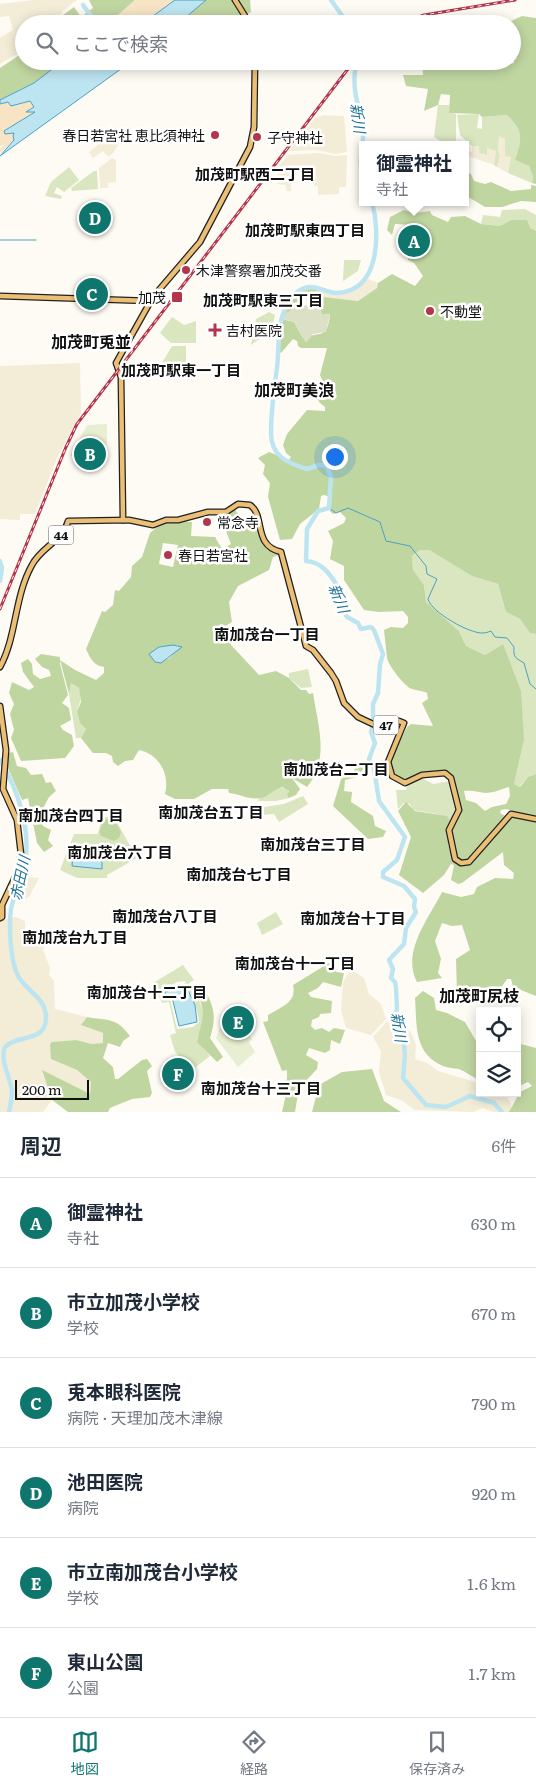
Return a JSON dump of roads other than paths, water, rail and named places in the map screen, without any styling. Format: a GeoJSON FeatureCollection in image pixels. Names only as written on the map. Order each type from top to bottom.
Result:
{"type":"FeatureCollection","features":[{"type":"Feature","properties":{"kind":"main road"},"geometry":{"type":"LineString","coordinates":[[235,0],[245,15]]}},
{"type":"Feature","properties":{"kind":"main road"},"geometry":{"type":"LineString","coordinates":[[123,520],[121,377],[116,365],[152,301],[200,242],[250,147],[254,127],[255,70]]}},
{"type":"Feature","properties":{"kind":"main road"},"geometry":{"type":"LineString","coordinates":[[0,296],[152,301]]}},
{"type":"Feature","properties":{"kind":"main road","name":"47"},"geometry":{"type":"LineString","coordinates":[[123,520],[153,525],[166,520],[178,520],[208,512],[226,512],[238,504],[252,507],[264,541],[270,547],[281,552],[306,646],[313,650],[336,681],[345,705],[370,724],[385,725],[398,721],[404,723],[388,762],[392,776],[405,783],[430,773],[443,772],[451,778],[459,812],[449,830],[455,859],[461,863],[469,862],[511,814],[536,819]]}},
{"type":"Feature","properties":{"kind":"main road","name":"44"},"geometry":{"type":"LineString","coordinates":[[0,667],[7,651],[20,592],[38,556],[62,534],[68,521],[123,520]]}},
{"type":"Feature","properties":{"kind":"main road"},"geometry":{"type":"LineString","coordinates":[[0,706],[6,750],[4,793],[18,825],[21,854],[18,873],[2,905],[2,917],[0,918]]}},
{"type":"Feature","properties":{"kind":"water"},"geometry":{"type":"Polygon","coordinates":[[[175,0],[206,0],[188,15],[154,15],[175,0]]]}},
{"type":"Feature","properties":{"kind":"water"},"geometry":{"type":"Polygon","coordinates":[[[51,70],[119,70],[0,156],[14,140],[14,133],[5,134],[4,131],[35,112],[26,112],[34,107],[30,101],[11,106],[8,102],[0,104],[0,100],[34,83],[51,70]]]}},
{"type":"Feature","properties":{"kind":"water"},"geometry":{"type":"Polygon","coordinates":[[[173,645],[182,647],[161,663],[155,662],[149,654],[159,647],[173,645]]]}},
{"type":"Feature","properties":{"kind":"water"},"geometry":{"type":"Polygon","coordinates":[[[78,847],[102,849],[102,869],[72,866],[73,854],[78,847]]]}},
{"type":"Feature","properties":{"kind":"water"},"geometry":{"type":"Polygon","coordinates":[[[185,984],[195,1005],[197,1022],[179,1026],[172,997],[167,997],[165,992],[185,984]]]}},
{"type":"Feature","properties":{"kind":"waterway","name":"新川"},"geometry":{"type":"LineString","coordinates":[[331,0],[342,15]]}},
{"type":"Feature","properties":{"kind":"waterway"},"geometry":{"type":"LineString","coordinates":[[83,5],[90,15]]}},
{"type":"Feature","properties":{"kind":"waterway","name":"新川"},"geometry":{"type":"LineString","coordinates":[[355,70],[354,82],[362,126],[363,141]]}},
{"type":"Feature","properties":{"kind":"waterway","name":"新川"},"geometry":{"type":"LineString","coordinates":[[373,206],[376,229],[374,258],[370,271],[362,282],[351,290],[337,293],[313,287],[302,289],[297,292],[285,308],[280,328],[271,433],[277,453],[287,461],[307,469],[326,465],[331,477],[329,508],[318,511],[307,529],[306,561],[321,566],[332,578],[338,587],[336,596],[347,617],[358,623],[361,629],[371,627],[374,630],[383,654],[380,664],[378,693],[373,704],[373,723]]}},
{"type":"Feature","properties":{"kind":"waterway"},"geometry":{"type":"LineString","coordinates":[[0,240],[36,240]]}},
{"type":"Feature","properties":{"kind":"waterway"},"geometry":{"type":"LineString","coordinates":[[329,508],[336,513],[348,508],[380,522],[386,541],[410,546],[426,566],[427,574],[437,579],[428,599],[436,610],[443,616],[469,630],[484,633],[491,631],[495,637],[507,638],[514,647],[516,657],[524,663],[530,684],[536,689]]}},
{"type":"Feature","properties":{"kind":"waterway","name":"赤田川"},"geometry":{"type":"LineString","coordinates":[[0,561],[2,568],[0,581]]}},
{"type":"Feature","properties":{"kind":"waterway","name":"新川"},"geometry":{"type":"LineString","coordinates":[[372,727],[371,732],[375,743],[369,759],[374,768],[379,801],[405,837],[397,860],[383,872],[383,877],[404,886],[415,899],[414,907],[416,912],[406,928],[404,944],[389,960],[393,969],[391,978],[395,982],[396,988],[397,1009],[395,1017],[403,1036],[405,1055],[403,1078],[426,1105],[446,1107],[470,1096],[494,1103],[502,1112]]}},
{"type":"Feature","properties":{"kind":"waterway","name":"赤田川"},"geometry":{"type":"LineString","coordinates":[[0,760],[12,784],[22,811],[26,838],[25,865],[10,914],[11,947],[18,976],[40,1000],[46,1019],[41,1032],[10,1043],[5,1047],[3,1056],[12,1092],[9,1112]]}},
{"type":"Feature","properties":{"kind":"railway"},"geometry":{"type":"LineString","coordinates":[[424,15],[515,0]]}},
{"type":"Feature","properties":{"kind":"railway"},"geometry":{"type":"LineString","coordinates":[[0,609],[77,424],[347,70]]}},
{"type":"Feature","properties":{"kind":"place","name":"春日若宮社 恵比須神社"},"geometry":{"type":"Point","coordinates":[215,135]}},
{"type":"Feature","properties":{"kind":"place","name":"子守神社"},"geometry":{"type":"Point","coordinates":[257,137]}},
{"type":"Feature","properties":{"kind":"place","name":"池田医院"},"geometry":{"type":"Point","coordinates":[95,218]}},
{"type":"Feature","properties":{"kind":"place","name":"御霊神社"},"geometry":{"type":"Point","coordinates":[414,241]}},
{"type":"Feature","properties":{"kind":"place","name":"木津警察署加茂交番"},"geometry":{"type":"Point","coordinates":[186,270]}},
{"type":"Feature","properties":{"kind":"place","name":"兎本眼科医院"},"geometry":{"type":"Point","coordinates":[92,294]}},
{"type":"Feature","properties":{"kind":"place","name":"加茂"},"geometry":{"type":"Point","coordinates":[177,297]}},
{"type":"Feature","properties":{"kind":"place","name":"不動堂"},"geometry":{"type":"Point","coordinates":[430,311]}},
{"type":"Feature","properties":{"kind":"place","name":"吉村医院"},"geometry":{"type":"Point","coordinates":[215,330]}},
{"type":"Feature","properties":{"kind":"place","name":"市立加茂小学校"},"geometry":{"type":"Point","coordinates":[90,454]}},
{"type":"Feature","properties":{"kind":"place","name":"常念寺"},"geometry":{"type":"Point","coordinates":[207,522]}},
{"type":"Feature","properties":{"kind":"place","name":"春日若宮社"},"geometry":{"type":"Point","coordinates":[168,555]}},
{"type":"Feature","properties":{"kind":"place","name":"市立南加茂台小学校"},"geometry":{"type":"Point","coordinates":[238,1022]}},
{"type":"Feature","properties":{"kind":"place","name":"東山公園"},"geometry":{"type":"Point","coordinates":[178,1074]}},
{"type":"Feature","properties":{"kind":"district","name":"加茂町駅西二丁目"},"geometry":{"type":"Point","coordinates":[255,173]}},
{"type":"Feature","properties":{"kind":"district","name":"加茂町駅東四丁目"},"geometry":{"type":"Point","coordinates":[305,229]}},
{"type":"Feature","properties":{"kind":"district","name":"加茂町駅東三丁目"},"geometry":{"type":"Point","coordinates":[263,299]}},
{"type":"Feature","properties":{"kind":"district","name":"加茂町兎並"},"geometry":{"type":"Point","coordinates":[91,341]}},
{"type":"Feature","properties":{"kind":"district","name":"加茂町駅東一丁目"},"geometry":{"type":"Point","coordinates":[181,369]}},
{"type":"Feature","properties":{"kind":"district","name":"加茂町美浪"},"geometry":{"type":"Point","coordinates":[294,389]}},
{"type":"Feature","properties":{"kind":"district","name":"南加茂台一丁目"},"geometry":{"type":"Point","coordinates":[267,633]}},
{"type":"Feature","properties":{"kind":"district","name":"南加茂台二丁目"},"geometry":{"type":"Point","coordinates":[336,768]}},
{"type":"Feature","properties":{"kind":"district","name":"南加茂台五丁目"},"geometry":{"type":"Point","coordinates":[211,811]}},
{"type":"Feature","properties":{"kind":"district","name":"南加茂台四丁目"},"geometry":{"type":"Point","coordinates":[71,814]}},
{"type":"Feature","properties":{"kind":"district","name":"南加茂台三丁目"},"geometry":{"type":"Point","coordinates":[313,843]}},
{"type":"Feature","properties":{"kind":"district","name":"南加茂台六丁目"},"geometry":{"type":"Point","coordinates":[120,851]}},
{"type":"Feature","properties":{"kind":"district","name":"南加茂台七丁目"},"geometry":{"type":"Point","coordinates":[239,873]}},
{"type":"Feature","properties":{"kind":"district","name":"南加茂台八丁目"},"geometry":{"type":"Point","coordinates":[165,915]}},
{"type":"Feature","properties":{"kind":"district","name":"南加茂台十丁目"},"geometry":{"type":"Point","coordinates":[353,917]}},
{"type":"Feature","properties":{"kind":"district","name":"南加茂台九丁目"},"geometry":{"type":"Point","coordinates":[75,936]}},
{"type":"Feature","properties":{"kind":"district","name":"南加茂台十一丁目"},"geometry":{"type":"Point","coordinates":[295,962]}},
{"type":"Feature","properties":{"kind":"district","name":"南加茂台十二丁目"},"geometry":{"type":"Point","coordinates":[147,991]}},
{"type":"Feature","properties":{"kind":"district","name":"加茂町尻枝"},"geometry":{"type":"Point","coordinates":[479,995]}},
{"type":"Feature","properties":{"kind":"district","name":"南加茂台十三丁目"},"geometry":{"type":"Point","coordinates":[261,1087]}}]}
